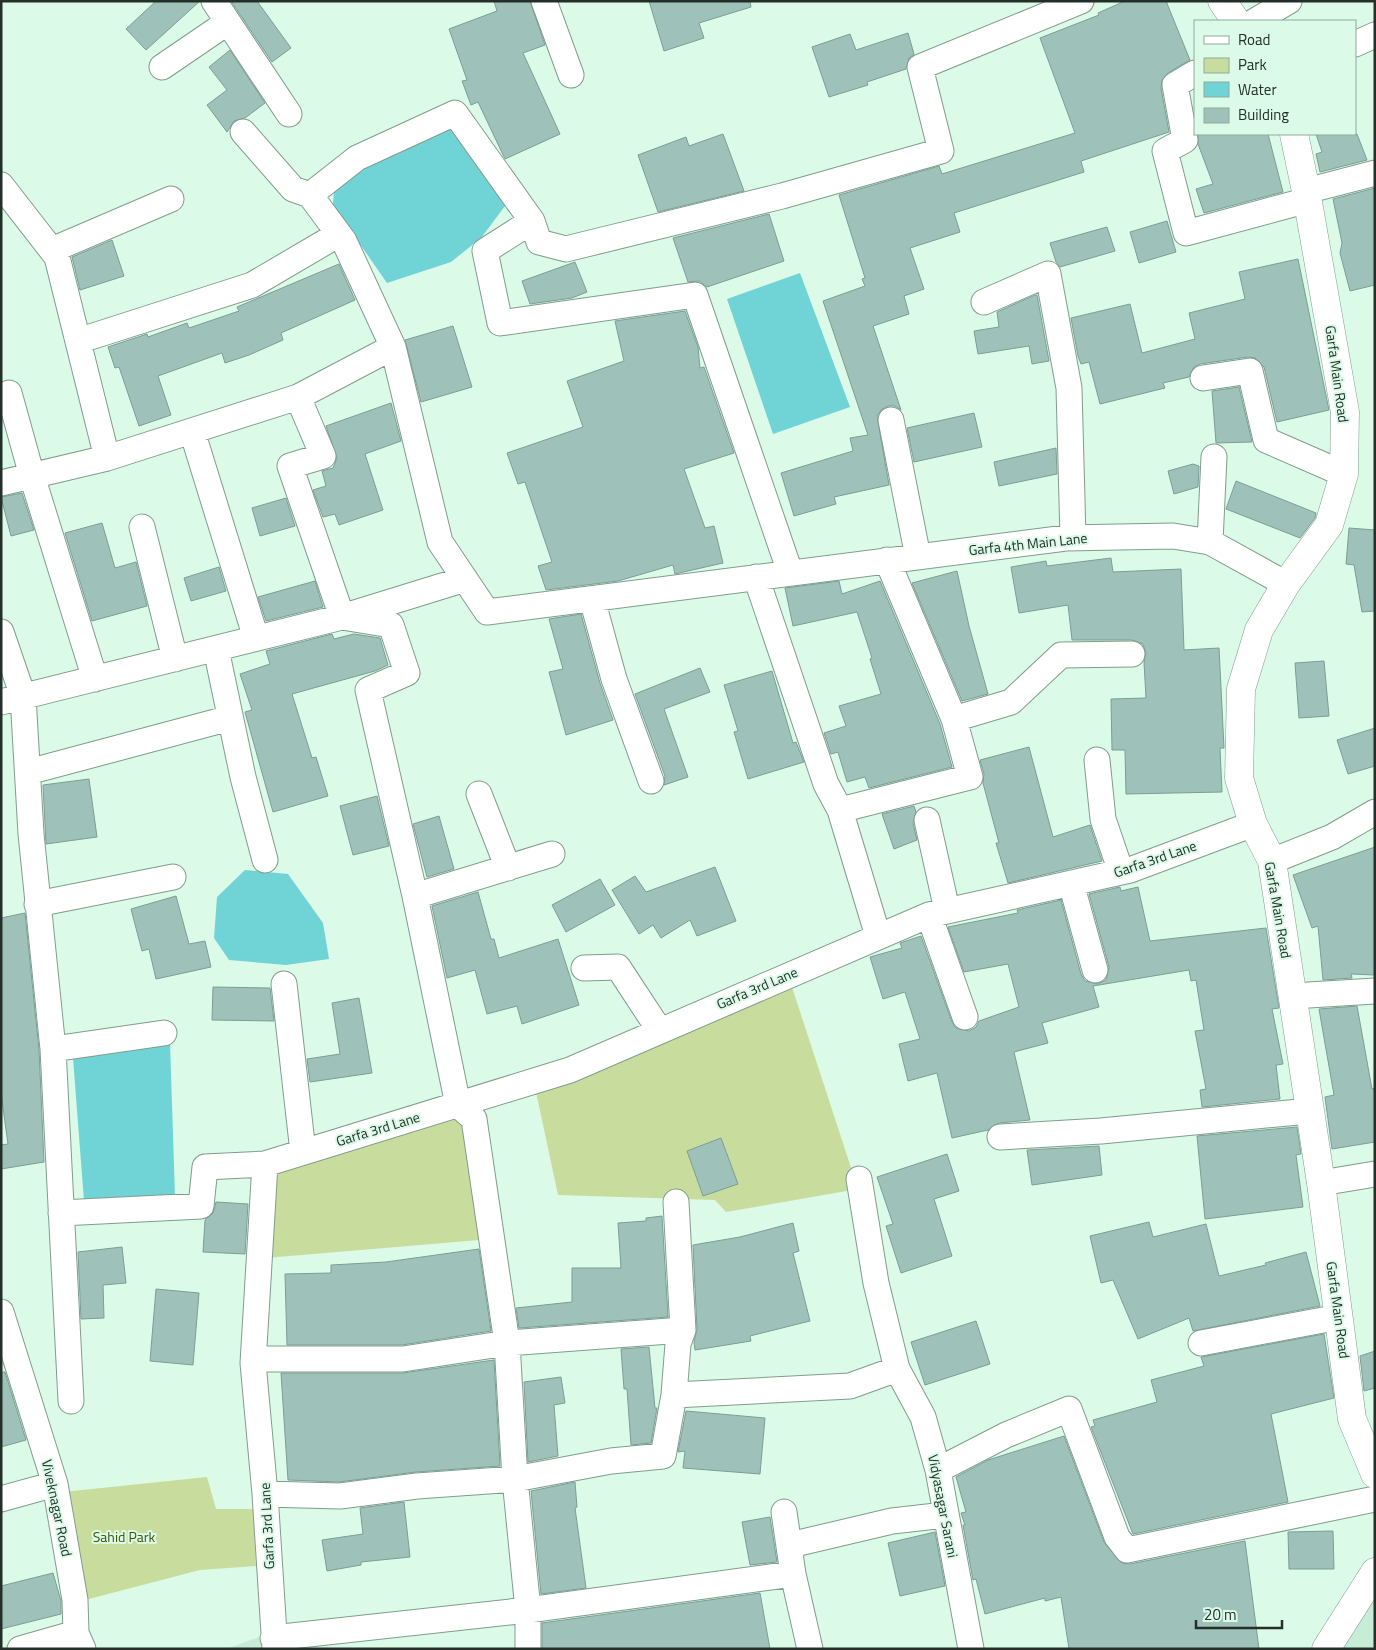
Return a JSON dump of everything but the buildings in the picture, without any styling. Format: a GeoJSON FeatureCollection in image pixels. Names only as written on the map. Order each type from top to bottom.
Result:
{"type":"FeatureCollection","features":[{"type":"Feature","properties":{"kind":"main road"},"geometry":{"type":"LineString","coordinates":[[1222,1],[1235,20]]}},
{"type":"Feature","properties":{"kind":"main road","name":"Garfa Main Road"},"geometry":{"type":"LineString","coordinates":[[1294,135],[1307,196],[1345,412],[1344,474],[1329,525],[1286,584],[1259,630],[1241,689],[1239,778],[1253,824],[1272,861],[1321,1184],[1352,1420],[1375,1474]]}},
{"type":"Feature","properties":{"kind":"main road"},"geometry":{"type":"LineString","coordinates":[[1326,1649],[1375,1572]]}},
{"type":"Feature","properties":{"kind":"street"},"geometry":{"type":"LineString","coordinates":[[214,1],[289,114]]}},
{"type":"Feature","properties":{"kind":"street"},"geometry":{"type":"LineString","coordinates":[[544,1],[571,75]]}},
{"type":"Feature","properties":{"kind":"street"},"geometry":{"type":"LineString","coordinates":[[310,194],[357,158],[455,112],[532,221],[539,242],[566,249],[782,196],[942,151],[920,68],[1081,1]]}},
{"type":"Feature","properties":{"kind":"street"},"geometry":{"type":"LineString","coordinates":[[1257,20],[1289,1]]}},
{"type":"Feature","properties":{"kind":"street"},"geometry":{"type":"LineString","coordinates":[[162,67],[228,22]]}},
{"type":"Feature","properties":{"kind":"street"},"geometry":{"type":"LineString","coordinates":[[1356,44],[1375,35]]}},
{"type":"Feature","properties":{"kind":"street"},"geometry":{"type":"LineString","coordinates":[[1194,74],[1175,85],[1185,140],[1165,152],[1186,233],[1375,173]]}},
{"type":"Feature","properties":{"kind":"street"},"geometry":{"type":"LineString","coordinates":[[12,699],[342,617],[465,579],[440,542],[393,347],[339,234],[310,194],[293,189],[243,132]]}},
{"type":"Feature","properties":{"kind":"street"},"geometry":{"type":"LineString","coordinates":[[1,185],[57,257],[107,458]]}},
{"type":"Feature","properties":{"kind":"street"},"geometry":{"type":"LineString","coordinates":[[52,250],[171,199]]}},
{"type":"Feature","properties":{"kind":"street"},"geometry":{"type":"LineString","coordinates":[[532,221],[485,251],[500,323],[696,295],[790,572]]}},
{"type":"Feature","properties":{"kind":"street"},"geometry":{"type":"LineString","coordinates":[[78,341],[252,285],[339,234]]}},
{"type":"Feature","properties":{"kind":"street"},"geometry":{"type":"LineString","coordinates":[[984,302],[1048,274],[1069,388],[1073,538]]}},
{"type":"Feature","properties":{"kind":"street"},"geometry":{"type":"LineString","coordinates":[[1,483],[107,458],[298,397],[393,347]]}},
{"type":"Feature","properties":{"kind":"street"},"geometry":{"type":"LineString","coordinates":[[1203,378],[1250,372],[1266,440],[1344,474]]}},
{"type":"Feature","properties":{"kind":"street"},"geometry":{"type":"LineString","coordinates":[[9,393],[32,476],[95,679]]}},
{"type":"Feature","properties":{"kind":"street"},"geometry":{"type":"LineString","coordinates":[[298,397],[323,456],[290,466],[342,617]]}},
{"type":"Feature","properties":{"kind":"street"},"geometry":{"type":"LineString","coordinates":[[891,420],[918,557]]}},
{"type":"Feature","properties":{"kind":"street"},"geometry":{"type":"LineString","coordinates":[[192,431],[256,638]]}},
{"type":"Feature","properties":{"kind":"street"},"geometry":{"type":"LineString","coordinates":[[1210,542],[1214,457]]}},
{"type":"Feature","properties":{"kind":"street"},"geometry":{"type":"LineString","coordinates":[[142,527],[175,659]]}},
{"type":"Feature","properties":{"kind":"street","name":"Garfa 4th Main Lane"},"geometry":{"type":"LineString","coordinates":[[465,579],[487,612],[790,572],[1073,538],[1173,536],[1210,542],[1286,584]]}},
{"type":"Feature","properties":{"kind":"street"},"geometry":{"type":"LineString","coordinates":[[840,810],[970,776],[954,719],[887,560]]}},
{"type":"Feature","properties":{"kind":"street"},"geometry":{"type":"LineString","coordinates":[[756,577],[826,784],[840,810],[878,936]]}},
{"type":"Feature","properties":{"kind":"street"},"geometry":{"type":"LineString","coordinates":[[592,599],[614,679],[651,781]]}},
{"type":"Feature","properties":{"kind":"street"},"geometry":{"type":"LineString","coordinates":[[342,617],[391,625],[406,673],[368,690],[415,896],[458,1105],[474,1119],[507,1343],[515,1479],[528,1610],[528,1649]]}},
{"type":"Feature","properties":{"kind":"street"},"geometry":{"type":"LineString","coordinates":[[1,632],[12,699],[28,772],[38,904],[53,1049],[71,1400]]}},
{"type":"Feature","properties":{"kind":"street"},"geometry":{"type":"LineString","coordinates":[[216,649],[243,777],[265,860]]}},
{"type":"Feature","properties":{"kind":"street"},"geometry":{"type":"LineString","coordinates":[[954,719],[1011,702],[1061,656],[1132,654]]}},
{"type":"Feature","properties":{"kind":"street"},"geometry":{"type":"LineString","coordinates":[[28,772],[230,718]]}},
{"type":"Feature","properties":{"kind":"street"},"geometry":{"type":"LineString","coordinates":[[1097,760],[1103,818],[1121,872]]}},
{"type":"Feature","properties":{"kind":"street"},"geometry":{"type":"LineString","coordinates":[[480,794],[508,868]]}},
{"type":"Feature","properties":{"kind":"street"},"geometry":{"type":"LineString","coordinates":[[1272,861],[1332,837],[1375,812]]}},
{"type":"Feature","properties":{"kind":"street"},"geometry":{"type":"LineString","coordinates":[[927,820],[938,912],[965,1017]]}},
{"type":"Feature","properties":{"kind":"street","name":"Garfa 3rd Lane"},"geometry":{"type":"LineString","coordinates":[[61,1213],[201,1206],[205,1167],[265,1164],[570,1070],[878,936],[938,912],[1121,872],[1253,824]]}},
{"type":"Feature","properties":{"kind":"street"},"geometry":{"type":"LineString","coordinates":[[415,896],[552,854]]}},
{"type":"Feature","properties":{"kind":"street"},"geometry":{"type":"LineString","coordinates":[[38,904],[173,877]]}},
{"type":"Feature","properties":{"kind":"street"},"geometry":{"type":"LineString","coordinates":[[1071,883],[1095,970]]}},
{"type":"Feature","properties":{"kind":"street"},"geometry":{"type":"LineString","coordinates":[[584,968],[618,967],[660,1030]]}},
{"type":"Feature","properties":{"kind":"street"},"geometry":{"type":"LineString","coordinates":[[284,984],[303,1152]]}},
{"type":"Feature","properties":{"kind":"street"},"geometry":{"type":"LineString","coordinates":[[1292,996],[1375,991]]}},
{"type":"Feature","properties":{"kind":"street"},"geometry":{"type":"LineString","coordinates":[[53,1049],[164,1033]]}},
{"type":"Feature","properties":{"kind":"street"},"geometry":{"type":"LineString","coordinates":[[1000,1137],[1101,1131],[1309,1111]]}},
{"type":"Feature","properties":{"kind":"street","name":"Garfa 3rd Lane"},"geometry":{"type":"LineString","coordinates":[[265,1164],[254,1359],[274,1643]]}},
{"type":"Feature","properties":{"kind":"street"},"geometry":{"type":"LineString","coordinates":[[1321,1184],[1375,1174]]}},
{"type":"Feature","properties":{"kind":"street","name":"Vidyasagar Sarani"},"geometry":{"type":"LineString","coordinates":[[859,1179],[876,1283],[897,1369],[923,1417],[938,1470],[971,1649]]}},
{"type":"Feature","properties":{"kind":"street"},"geometry":{"type":"LineString","coordinates":[[265,1494],[340,1496],[417,1486],[515,1479],[611,1460],[663,1456],[674,1395],[678,1344],[683,1330],[676,1202]]}},
{"type":"Feature","properties":{"kind":"street","name":"Viveknagar Road"},"geometry":{"type":"LineString","coordinates":[[1,1312],[10,1364],[55,1484],[75,1600],[79,1641]]}},
{"type":"Feature","properties":{"kind":"street"},"geometry":{"type":"LineString","coordinates":[[1201,1343],[1339,1317]]}},
{"type":"Feature","properties":{"kind":"street"},"geometry":{"type":"LineString","coordinates":[[254,1359],[403,1359],[507,1343],[683,1330]]}},
{"type":"Feature","properties":{"kind":"street"},"geometry":{"type":"LineString","coordinates":[[674,1395],[850,1386],[897,1369]]}},
{"type":"Feature","properties":{"kind":"street"},"geometry":{"type":"LineString","coordinates":[[938,1470],[1006,1435],[1069,1409],[1116,1537],[1127,1550],[1375,1499]]}},
{"type":"Feature","properties":{"kind":"street"},"geometry":{"type":"LineString","coordinates":[[1,1499],[55,1484]]}},
{"type":"Feature","properties":{"kind":"street"},"geometry":{"type":"LineString","coordinates":[[784,1512],[793,1574],[810,1649]]}},
{"type":"Feature","properties":{"kind":"street"},"geometry":{"type":"LineString","coordinates":[[790,1545],[892,1521],[945,1515]]}},
{"type":"Feature","properties":{"kind":"street"},"geometry":{"type":"LineString","coordinates":[[274,1643],[793,1574]]}},
{"type":"Feature","properties":{"kind":"street"},"geometry":{"type":"LineString","coordinates":[[20,1649],[79,1641]]}},
{"type":"Feature","properties":{"kind":"shaded area"},"geometry":{"type":"Polygon","coordinates":[[[1375,1586],[1375,1649],[1332,1649],[1375,1586]]]}},
{"type":"Feature","properties":{"kind":"shaded area"},"geometry":{"type":"Polygon","coordinates":[[[264,1635],[267,1649],[226,1649],[264,1635]]]}},
{"type":"Feature","properties":{"kind":"green space"},"geometry":{"type":"Polygon","coordinates":[[[790,981],[858,1189],[726,1212],[715,1200],[558,1195],[536,1092],[790,981]]]}},
{"type":"Feature","properties":{"kind":"green space"},"geometry":{"type":"Polygon","coordinates":[[[450,1113],[470,1124],[491,1239],[266,1258],[269,1171],[450,1113]]]}},
{"type":"Feature","properties":{"kind":"green space","name":"Sahid Park"},"geometry":{"type":"Polygon","coordinates":[[[207,1477],[216,1509],[253,1509],[256,1566],[200,1570],[85,1600],[63,1492],[207,1477]]]}},
{"type":"Feature","properties":{"kind":"water"},"geometry":{"type":"Polygon","coordinates":[[[462,123],[508,202],[481,238],[451,262],[387,283],[333,205],[334,188],[370,157],[462,123]]]}},
{"type":"Feature","properties":{"kind":"water"},"geometry":{"type":"Polygon","coordinates":[[[800,273],[850,407],[773,434],[727,299],[800,273]]]}},
{"type":"Feature","properties":{"kind":"water"},"geometry":{"type":"Polygon","coordinates":[[[245,870],[288,874],[323,923],[329,959],[286,965],[229,960],[214,938],[217,897],[245,870]]]}},
{"type":"Feature","properties":{"kind":"water"},"geometry":{"type":"Polygon","coordinates":[[[170,1042],[175,1197],[84,1201],[73,1058],[170,1042]]]}}]}
